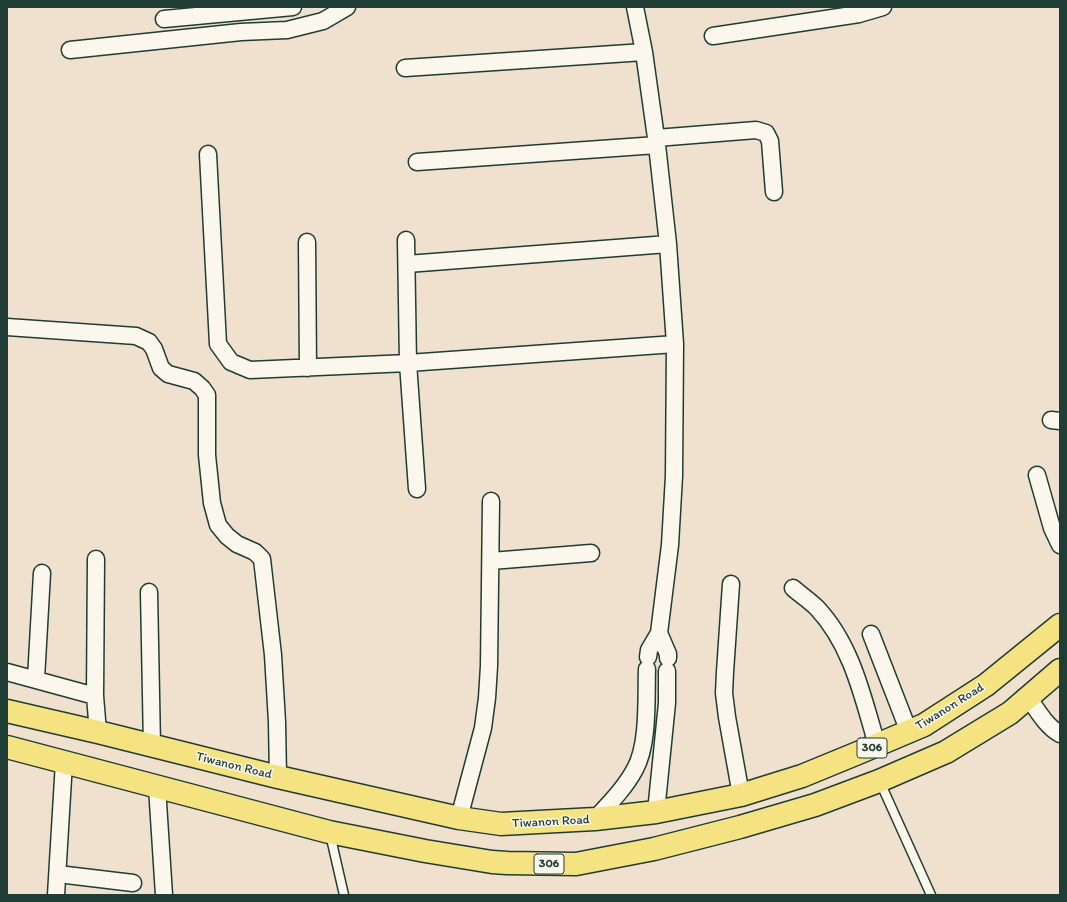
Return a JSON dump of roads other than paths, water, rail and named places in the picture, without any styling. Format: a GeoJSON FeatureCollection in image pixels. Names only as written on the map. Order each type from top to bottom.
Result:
{"type":"FeatureCollection","features":[{"type":"Feature","properties":{"kind":"main road","name":"Tiwanon Road"},"geometry":{"type":"LineString","coordinates":[[7,711],[278,777],[459,818],[501,824],[594,820],[656,812],[741,795],[802,776],[909,732],[924,725],[986,685],[1060,625]]}},
{"type":"Feature","properties":{"kind":"main road","name":"306"},"geometry":{"type":"LineString","coordinates":[[7,747],[329,832],[425,851],[492,862],[576,864],[654,850],[740,827],[815,805],[880,781],[946,752],[1010,713],[1060,670]]}},
{"type":"Feature","properties":{"kind":"street"},"geometry":{"type":"LineString","coordinates":[[164,19],[293,7]]}},
{"type":"Feature","properties":{"kind":"street"},"geometry":{"type":"LineString","coordinates":[[70,50],[240,32],[287,30],[323,21],[347,7]]}},
{"type":"Feature","properties":{"kind":"street"},"geometry":{"type":"LineString","coordinates":[[594,820],[622,790],[636,768],[644,743],[649,650],[659,633],[670,545],[674,476],[675,344],[668,244],[644,52],[635,7]]}},
{"type":"Feature","properties":{"kind":"street"},"geometry":{"type":"LineString","coordinates":[[713,36],[859,14],[883,7]]}},
{"type":"Feature","properties":{"kind":"street"},"geometry":{"type":"LineString","coordinates":[[405,68],[644,52]]}},
{"type":"Feature","properties":{"kind":"street"},"geometry":{"type":"LineString","coordinates":[[417,162],[656,142],[756,130],[766,133],[770,141],[774,192]]}},
{"type":"Feature","properties":{"kind":"street"},"geometry":{"type":"LineString","coordinates":[[208,154],[218,344],[231,362],[250,370],[408,363],[675,344]]}},
{"type":"Feature","properties":{"kind":"street"},"geometry":{"type":"LineString","coordinates":[[406,240],[408,363],[417,489]]}},
{"type":"Feature","properties":{"kind":"street"},"geometry":{"type":"LineString","coordinates":[[307,242],[308,368]]}},
{"type":"Feature","properties":{"kind":"street"},"geometry":{"type":"LineString","coordinates":[[407,264],[668,244]]}},
{"type":"Feature","properties":{"kind":"street"},"geometry":{"type":"LineString","coordinates":[[7,327],[136,336],[149,342],[154,349],[161,368],[168,374],[194,380],[207,395],[207,455],[212,503],[218,525],[227,536],[237,544],[255,552],[262,559],[273,663],[277,722],[278,777]]}},
{"type":"Feature","properties":{"kind":"street"},"geometry":{"type":"LineString","coordinates":[[1037,475],[1052,528],[1060,545]]}},
{"type":"Feature","properties":{"kind":"street"},"geometry":{"type":"LineString","coordinates":[[459,818],[483,728],[487,698],[489,666],[491,501]]}},
{"type":"Feature","properties":{"kind":"street"},"geometry":{"type":"LineString","coordinates":[[490,561],[591,553]]}},
{"type":"Feature","properties":{"kind":"street"},"geometry":{"type":"LineString","coordinates":[[96,559],[95,696],[98,732]]}},
{"type":"Feature","properties":{"kind":"street"},"geometry":{"type":"LineString","coordinates":[[36,679],[42,573]]}},
{"type":"Feature","properties":{"kind":"street"},"geometry":{"type":"LineString","coordinates":[[732,584],[724,693],[741,795]]}},
{"type":"Feature","properties":{"kind":"street"},"geometry":{"type":"LineString","coordinates":[[793,588],[817,608],[834,630],[848,654],[877,745]]}},
{"type":"Feature","properties":{"kind":"street"},"geometry":{"type":"LineString","coordinates":[[149,592],[152,746]]}},
{"type":"Feature","properties":{"kind":"street"},"geometry":{"type":"LineString","coordinates":[[656,812],[666,716],[668,664],[668,654],[659,633]]}},
{"type":"Feature","properties":{"kind":"street"},"geometry":{"type":"LineString","coordinates":[[872,634],[909,732]]}},
{"type":"Feature","properties":{"kind":"street"},"geometry":{"type":"LineString","coordinates":[[7,672],[95,696]]}},
{"type":"Feature","properties":{"kind":"street"},"geometry":{"type":"LineString","coordinates":[[1028,697],[1044,720],[1054,731],[1060,734]]}},
{"type":"Feature","properties":{"kind":"street"},"geometry":{"type":"LineString","coordinates":[[646,714],[666,716]]}},
{"type":"Feature","properties":{"kind":"street"},"geometry":{"type":"LineString","coordinates":[[56,895],[64,762]]}},
{"type":"Feature","properties":{"kind":"street"},"geometry":{"type":"LineString","coordinates":[[157,787],[164,895]]}},
{"type":"Feature","properties":{"kind":"street"},"geometry":{"type":"LineString","coordinates":[[58,874],[133,883]]}},
{"type":"Feature","properties":{"kind":"lane"},"geometry":{"type":"LineString","coordinates":[[880,781],[931,895]]}},
{"type":"Feature","properties":{"kind":"lane"},"geometry":{"type":"LineString","coordinates":[[329,832],[344,895]]}}]}
